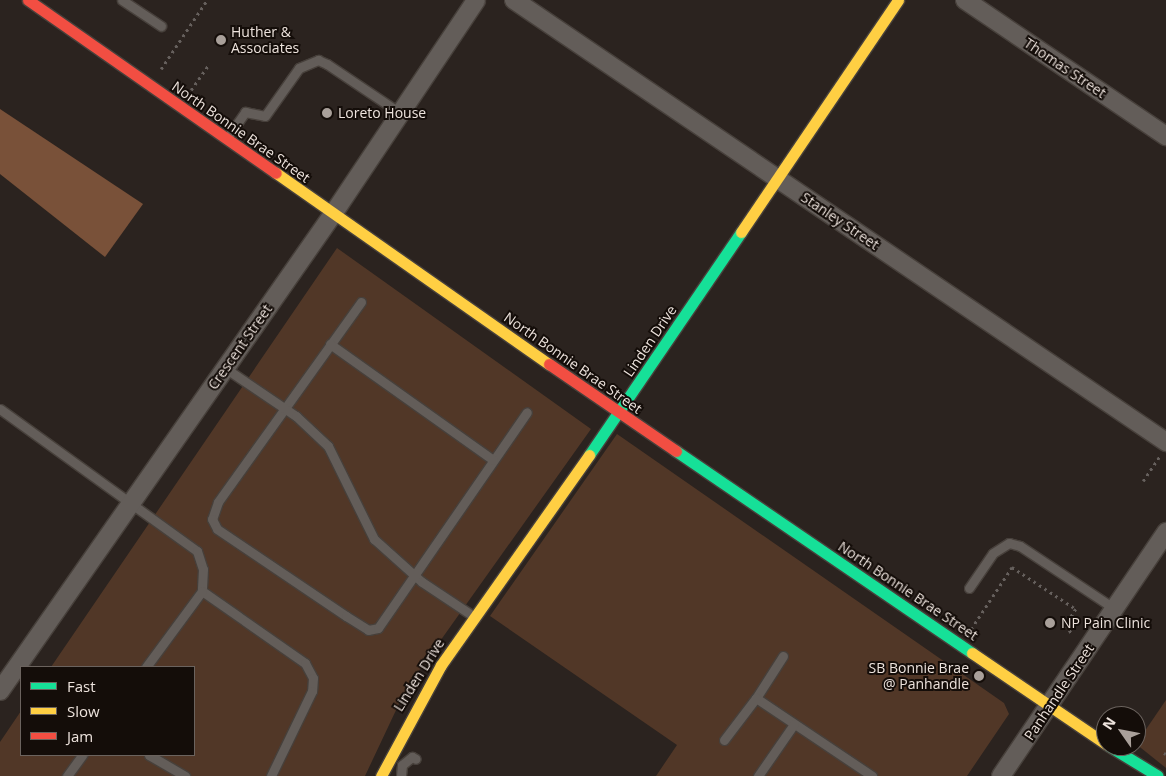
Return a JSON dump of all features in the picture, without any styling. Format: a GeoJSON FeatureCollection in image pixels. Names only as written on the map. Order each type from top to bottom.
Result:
{"type":"FeatureCollection","features":[{"type":"Feature","properties":{"kind":"main road","name":"North Bonnie Brae Street"},"geometry":{"type":"LineString","coordinates":[[28,0],[225,140],[619,413],[1096,737]]}},
{"type":"Feature","properties":{"kind":"main road","name":"Linden Drive"},"geometry":{"type":"LineString","coordinates":[[381,776],[389,758],[441,665],[619,413],[898,0]]}},
{"type":"Feature","properties":{"kind":"main road","name":"North Bonnie Brae Street"},"geometry":{"type":"LineString","coordinates":[[1124,756],[1158,776]]}},
{"type":"Feature","properties":{"kind":"main road","name":"North Bonnie Brae Street"},"geometry":{"type":"LineString","coordinates":[[1131,761],[1146,776]]}},
{"type":"Feature","properties":{"kind":"street","name":"Crescent Street"},"geometry":{"type":"LineString","coordinates":[[0,691],[332,214],[476,0]]}},
{"type":"Feature","properties":{"kind":"street","name":"Stanley Street"},"geometry":{"type":"LineString","coordinates":[[514,0],[777,179],[1164,448]]}},
{"type":"Feature","properties":{"kind":"street","name":"Thomas Street"},"geometry":{"type":"LineString","coordinates":[[965,0],[1166,136]]}},
{"type":"Feature","properties":{"kind":"street","name":"Panhandle Street"},"geometry":{"type":"LineString","coordinates":[[1001,776],[1166,532]]}},
{"type":"Feature","properties":{"kind":"lane"},"geometry":{"type":"LineString","coordinates":[[122,0],[162,26]]}},
{"type":"Feature","properties":{"kind":"lane"},"geometry":{"type":"LineString","coordinates":[[225,140],[245,112],[265,116],[299,68],[318,60],[327,64],[400,113]]}},
{"type":"Feature","properties":{"kind":"lane"},"geometry":{"type":"LineString","coordinates":[[361,302],[218,502],[212,519],[217,529],[368,630],[378,628],[527,412]]}},
{"type":"Feature","properties":{"kind":"lane"},"geometry":{"type":"LineString","coordinates":[[330,344],[493,460]]}},
{"type":"Feature","properties":{"kind":"lane"},"geometry":{"type":"LineString","coordinates":[[225,368],[284,408],[328,446],[374,538],[415,576],[475,617]]}},
{"type":"Feature","properties":{"kind":"lane"},"geometry":{"type":"LineString","coordinates":[[0,409],[196,551],[203,569],[202,591],[147,666]]}},
{"type":"Feature","properties":{"kind":"lane"},"geometry":{"type":"LineString","coordinates":[[969,588],[993,553],[1009,543],[1020,546],[1115,608]]}},
{"type":"Feature","properties":{"kind":"lane"},"geometry":{"type":"LineString","coordinates":[[202,591],[305,663],[313,678],[312,691],[271,776]]}},
{"type":"Feature","properties":{"kind":"lane"},"geometry":{"type":"LineString","coordinates":[[724,740],[756,698],[782,656]]}},
{"type":"Feature","properties":{"kind":"lane"},"geometry":{"type":"LineString","coordinates":[[756,698],[872,776]]}},
{"type":"Feature","properties":{"kind":"lane"},"geometry":{"type":"LineString","coordinates":[[758,776],[794,724]]}},
{"type":"Feature","properties":{"kind":"lane"},"geometry":{"type":"LineString","coordinates":[[67,776],[81,756]]}},
{"type":"Feature","properties":{"kind":"lane"},"geometry":{"type":"LineString","coordinates":[[150,756],[171,773],[185,776]]}},
{"type":"Feature","properties":{"kind":"lane"},"geometry":{"type":"LineString","coordinates":[[402,765],[412,757],[416,759]]}},
{"type":"Feature","properties":{"kind":"lane"},"geometry":{"type":"LineString","coordinates":[[389,758],[402,765]]}},
{"type":"Feature","properties":{"kind":"lane"},"geometry":{"type":"LineString","coordinates":[[402,765],[402,776]]}},
{"type":"Feature","properties":{"kind":"path"},"geometry":{"type":"LineString","coordinates":[[158,72],[207,0]]}},
{"type":"Feature","properties":{"kind":"path"},"geometry":{"type":"LineString","coordinates":[[189,94],[209,64]]}},
{"type":"Feature","properties":{"kind":"path"},"geometry":{"type":"LineString","coordinates":[[1143,481],[1164,448]]}},
{"type":"Feature","properties":{"kind":"path"},"geometry":{"type":"LineString","coordinates":[[970,632],[1012,567],[1076,609],[1066,625],[1072,634]]}},
{"type":"Feature","properties":{"kind":"shaded area"},"geometry":{"type":"Polygon","coordinates":[[[0,109],[143,204],[105,257],[0,174],[0,109]]]}},
{"type":"Feature","properties":{"kind":"shaded area"},"geometry":{"type":"Polygon","coordinates":[[[337,248],[591,429],[406,689],[365,776],[0,776],[0,742],[20,712],[20,756],[195,756],[195,666],[52,666],[337,248]]]}},
{"type":"Feature","properties":{"kind":"shaded area"},"geometry":{"type":"Polygon","coordinates":[[[617,434],[1004,703],[1009,714],[967,776],[656,776],[677,745],[490,616],[617,434]]]}},
{"type":"Feature","properties":{"kind":"shaded area"},"geometry":{"type":"Polygon","coordinates":[[[1166,700],[1166,768],[1146,752],[1146,729],[1166,700]]]}},
{"type":"Feature","properties":{"kind":"traffic: fast"},"geometry":{"type":"LineString","coordinates":[[589,455],[741,232]]}},
{"type":"Feature","properties":{"kind":"traffic: fast"},"geometry":{"type":"LineString","coordinates":[[676,451],[972,653]]}},
{"type":"Feature","properties":{"kind":"traffic: fast"},"geometry":{"type":"LineString","coordinates":[[1125,756],[1158,776]]}},
{"type":"Feature","properties":{"kind":"traffic: slow"},"geometry":{"type":"LineString","coordinates":[[741,232],[898,0]]}},
{"type":"Feature","properties":{"kind":"traffic: slow"},"geometry":{"type":"LineString","coordinates":[[276,173],[549,364]]}},
{"type":"Feature","properties":{"kind":"traffic: slow"},"geometry":{"type":"LineString","coordinates":[[381,776],[441,665],[589,455]]}},
{"type":"Feature","properties":{"kind":"traffic: slow"},"geometry":{"type":"LineString","coordinates":[[972,653],[1096,737]]}},
{"type":"Feature","properties":{"kind":"traffic: jam"},"geometry":{"type":"LineString","coordinates":[[28,0],[276,173]]}},
{"type":"Feature","properties":{"kind":"traffic: jam"},"geometry":{"type":"LineString","coordinates":[[549,364],[676,451]]}},
{"type":"Feature","properties":{"kind":"place","name":"Huther & Associates"},"geometry":{"type":"Point","coordinates":[221,40]}},
{"type":"Feature","properties":{"kind":"place","name":"Loreto House"},"geometry":{"type":"Point","coordinates":[327,113]}},
{"type":"Feature","properties":{"kind":"place","name":"NP Pain Clinic"},"geometry":{"type":"Point","coordinates":[1050,623]}},
{"type":"Feature","properties":{"kind":"place","name":"SB Bonnie Brae @ Panhandle"},"geometry":{"type":"Point","coordinates":[979,676]}}]}
